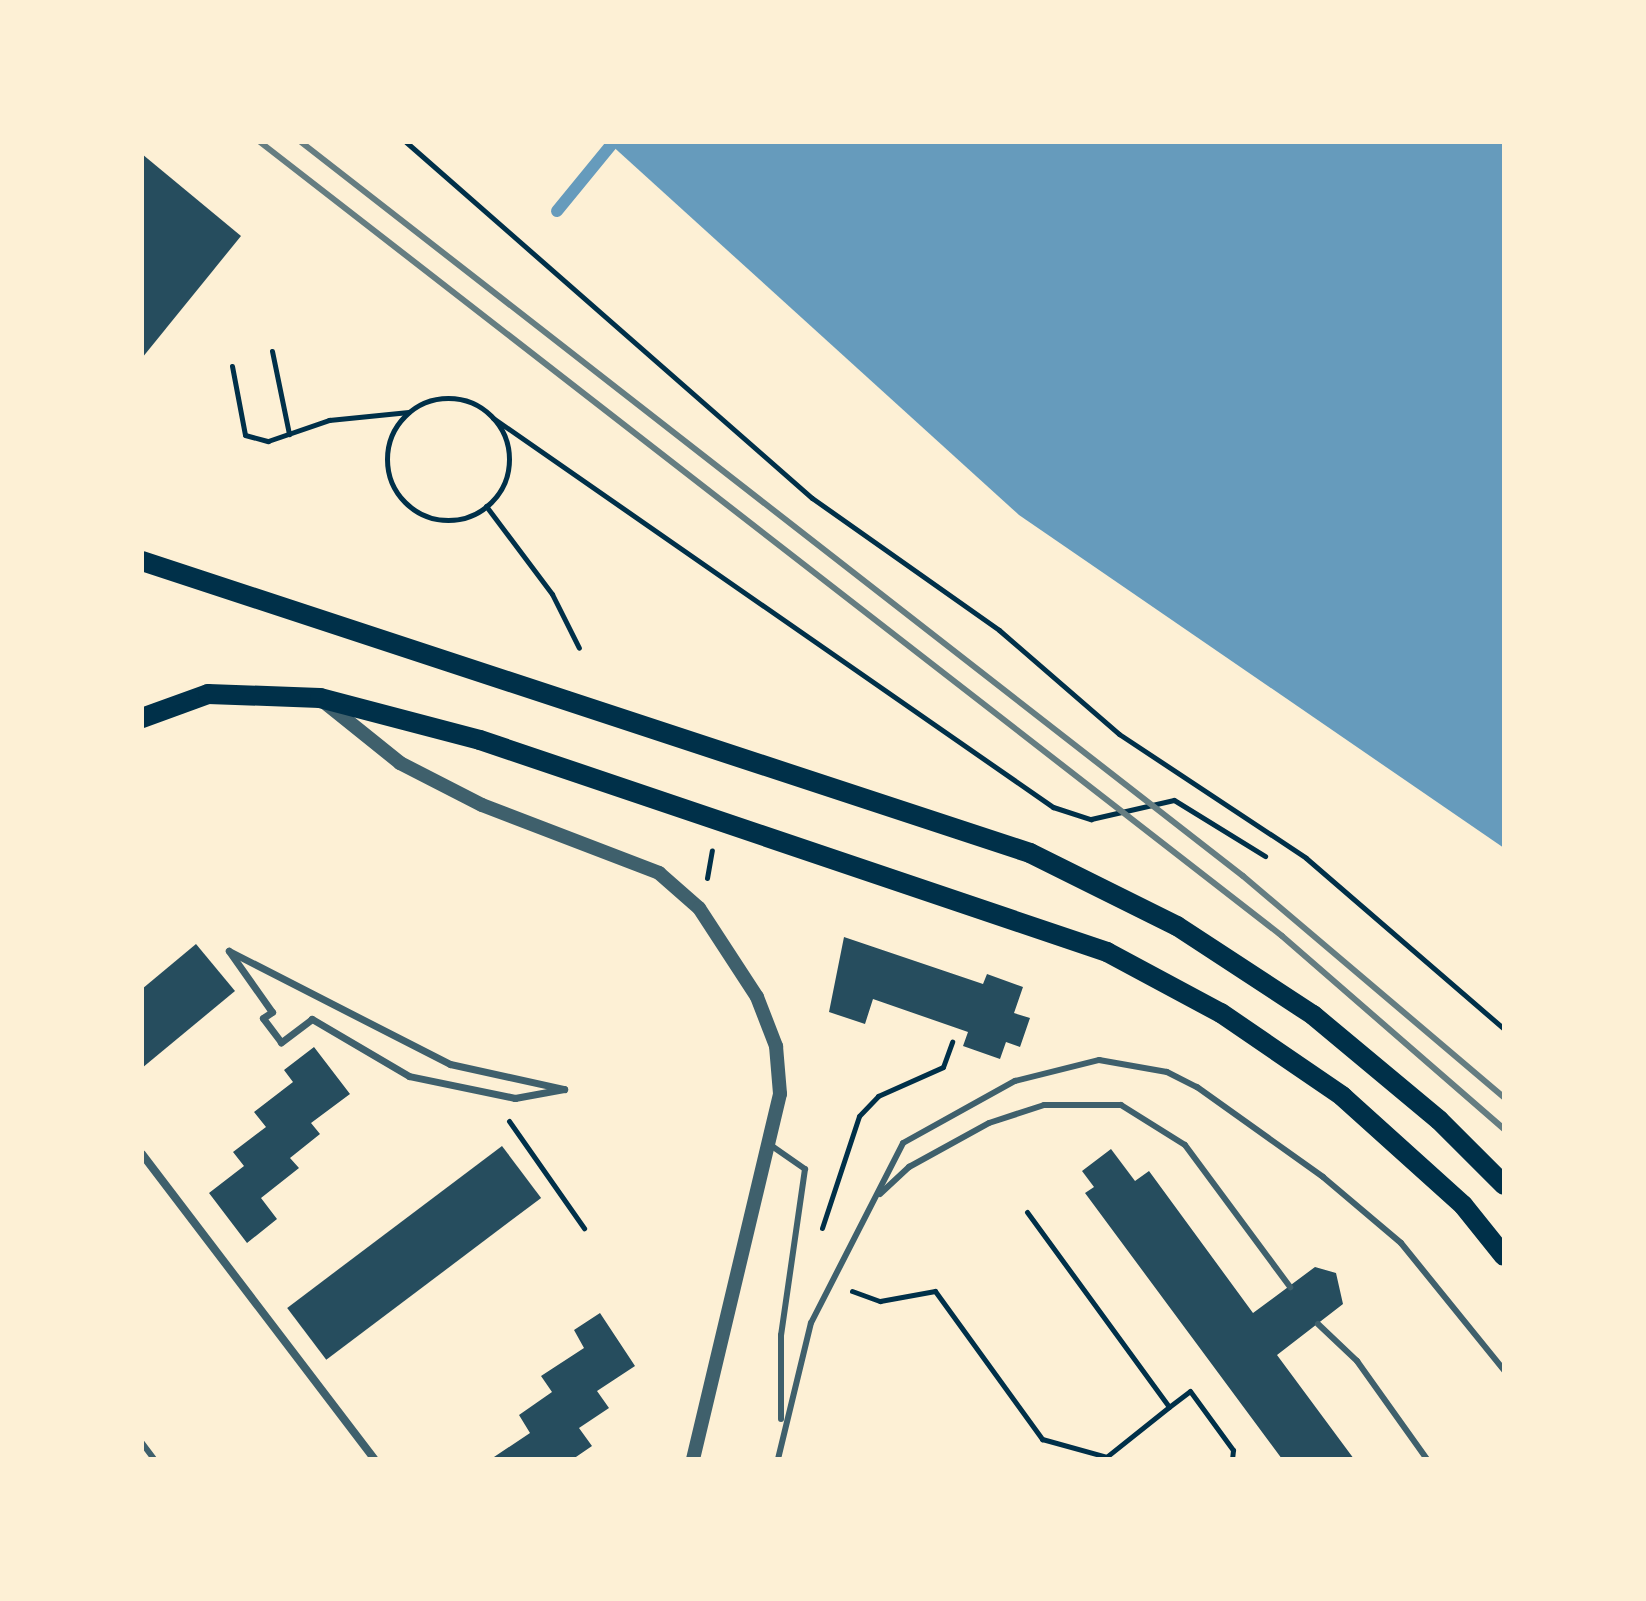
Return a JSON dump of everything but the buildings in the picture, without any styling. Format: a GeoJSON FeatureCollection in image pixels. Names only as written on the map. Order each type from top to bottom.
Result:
{"type":"FeatureCollection","features":[{"type":"Feature","properties":{"kind":"main road"},"geometry":{"type":"LineString","coordinates":[[142,561],[1055,865],[1177,926],[1313,1015],[1409,1092],[1504,1185]]}},
{"type":"Feature","properties":{"kind":"main road"},"geometry":{"type":"LineString","coordinates":[[142,718],[208,694],[320,698],[480,740],[1107,952],[1221,1013],[1342,1096],[1463,1205],[1504,1256]]}},
{"type":"Feature","properties":{"kind":"street"},"geometry":{"type":"LineString","coordinates":[[320,698],[400,763],[482,805],[659,873],[699,908],[738,960],[776,1046],[780,1094],[693,1459]]}},
{"type":"Feature","properties":{"kind":"street"},"geometry":{"type":"LineString","coordinates":[[229,951],[450,1064],[564,1089],[515,1098],[409,1076],[312,1019],[281,1042],[263,1018],[272,1012],[229,951]]}},
{"type":"Feature","properties":{"kind":"street"},"geometry":{"type":"LineString","coordinates":[[142,1154],[374,1459]]}},
{"type":"Feature","properties":{"kind":"lane"},"geometry":{"type":"LineString","coordinates":[[782,1424],[811,1323],[880,1194],[890,1160],[912,1135],[1015,1081],[1099,1060],[1167,1072],[1253,1124],[1401,1243],[1504,1370]]}},
{"type":"Feature","properties":{"kind":"lane"},"geometry":{"type":"LineString","coordinates":[[880,1194],[909,1167],[989,1123],[1044,1105],[1121,1105],[1185,1145],[1290,1287]]}},
{"type":"Feature","properties":{"kind":"lane"},"geometry":{"type":"LineString","coordinates":[[769,1144],[805,1169],[781,1335],[782,1424],[778,1459]]}},
{"type":"Feature","properties":{"kind":"lane"},"geometry":{"type":"LineString","coordinates":[[1318,1324],[1357,1361],[1427,1459]]}},
{"type":"Feature","properties":{"kind":"lane"},"geometry":{"type":"LineString","coordinates":[[142,1443],[154,1459]]}},
{"type":"Feature","properties":{"kind":"path"},"geometry":{"type":"LineString","coordinates":[[406,142],[812,498],[999,630],[1119,734],[1306,858],[1504,1029]]}},
{"type":"Feature","properties":{"kind":"path"},"geometry":{"type":"LineString","coordinates":[[272,351],[289,434]]}},
{"type":"Feature","properties":{"kind":"path"},"geometry":{"type":"LineString","coordinates":[[232,366],[245,435],[268,441],[329,420],[409,412],[437,398],[457,399],[493,418],[946,738],[1053,807],[1091,819],[1174,800],[1265,856]]}},
{"type":"Feature","properties":{"kind":"path"},"geometry":{"type":"LineString","coordinates":[[409,412],[391,436],[387,456],[398,495],[431,518],[450,520],[486,506],[500,491],[509,454],[493,418]]}},
{"type":"Feature","properties":{"kind":"path"},"geometry":{"type":"LineString","coordinates":[[486,506],[552,594],[579,648]]}},
{"type":"Feature","properties":{"kind":"path"},"geometry":{"type":"LineString","coordinates":[[831,1194],[859,1116],[878,1096],[943,1067],[952,1042]]}},
{"type":"Feature","properties":{"kind":"path"},"geometry":{"type":"LineString","coordinates":[[498,1106],[584,1228]]}},
{"type":"Feature","properties":{"kind":"path"},"geometry":{"type":"LineString","coordinates":[[1027,1212],[1169,1407]]}},
{"type":"Feature","properties":{"kind":"path"},"geometry":{"type":"LineString","coordinates":[[880,1301],[935,1291],[1042,1439],[1105,1458],[1190,1391],[1241,1459]]}},
{"type":"Feature","properties":{"kind":"path"},"geometry":{"type":"LineString","coordinates":[[1232,1459],[1233,1450]]}},
{"type":"Feature","properties":{"kind":"water"},"geometry":{"type":"Polygon","coordinates":[[[608,142],[1504,142],[1504,848],[1019,515],[608,142]]]}},
{"type":"Feature","properties":{"kind":"waterway"},"geometry":{"type":"LineString","coordinates":[[557,211],[611,145]]}},
{"type":"Feature","properties":{"kind":"railway"},"geometry":{"type":"LineString","coordinates":[[260,142],[1282,936],[1504,1129]]}},
{"type":"Feature","properties":{"kind":"railway"},"geometry":{"type":"LineString","coordinates":[[301,142],[1243,876],[1504,1097]]}}]}
